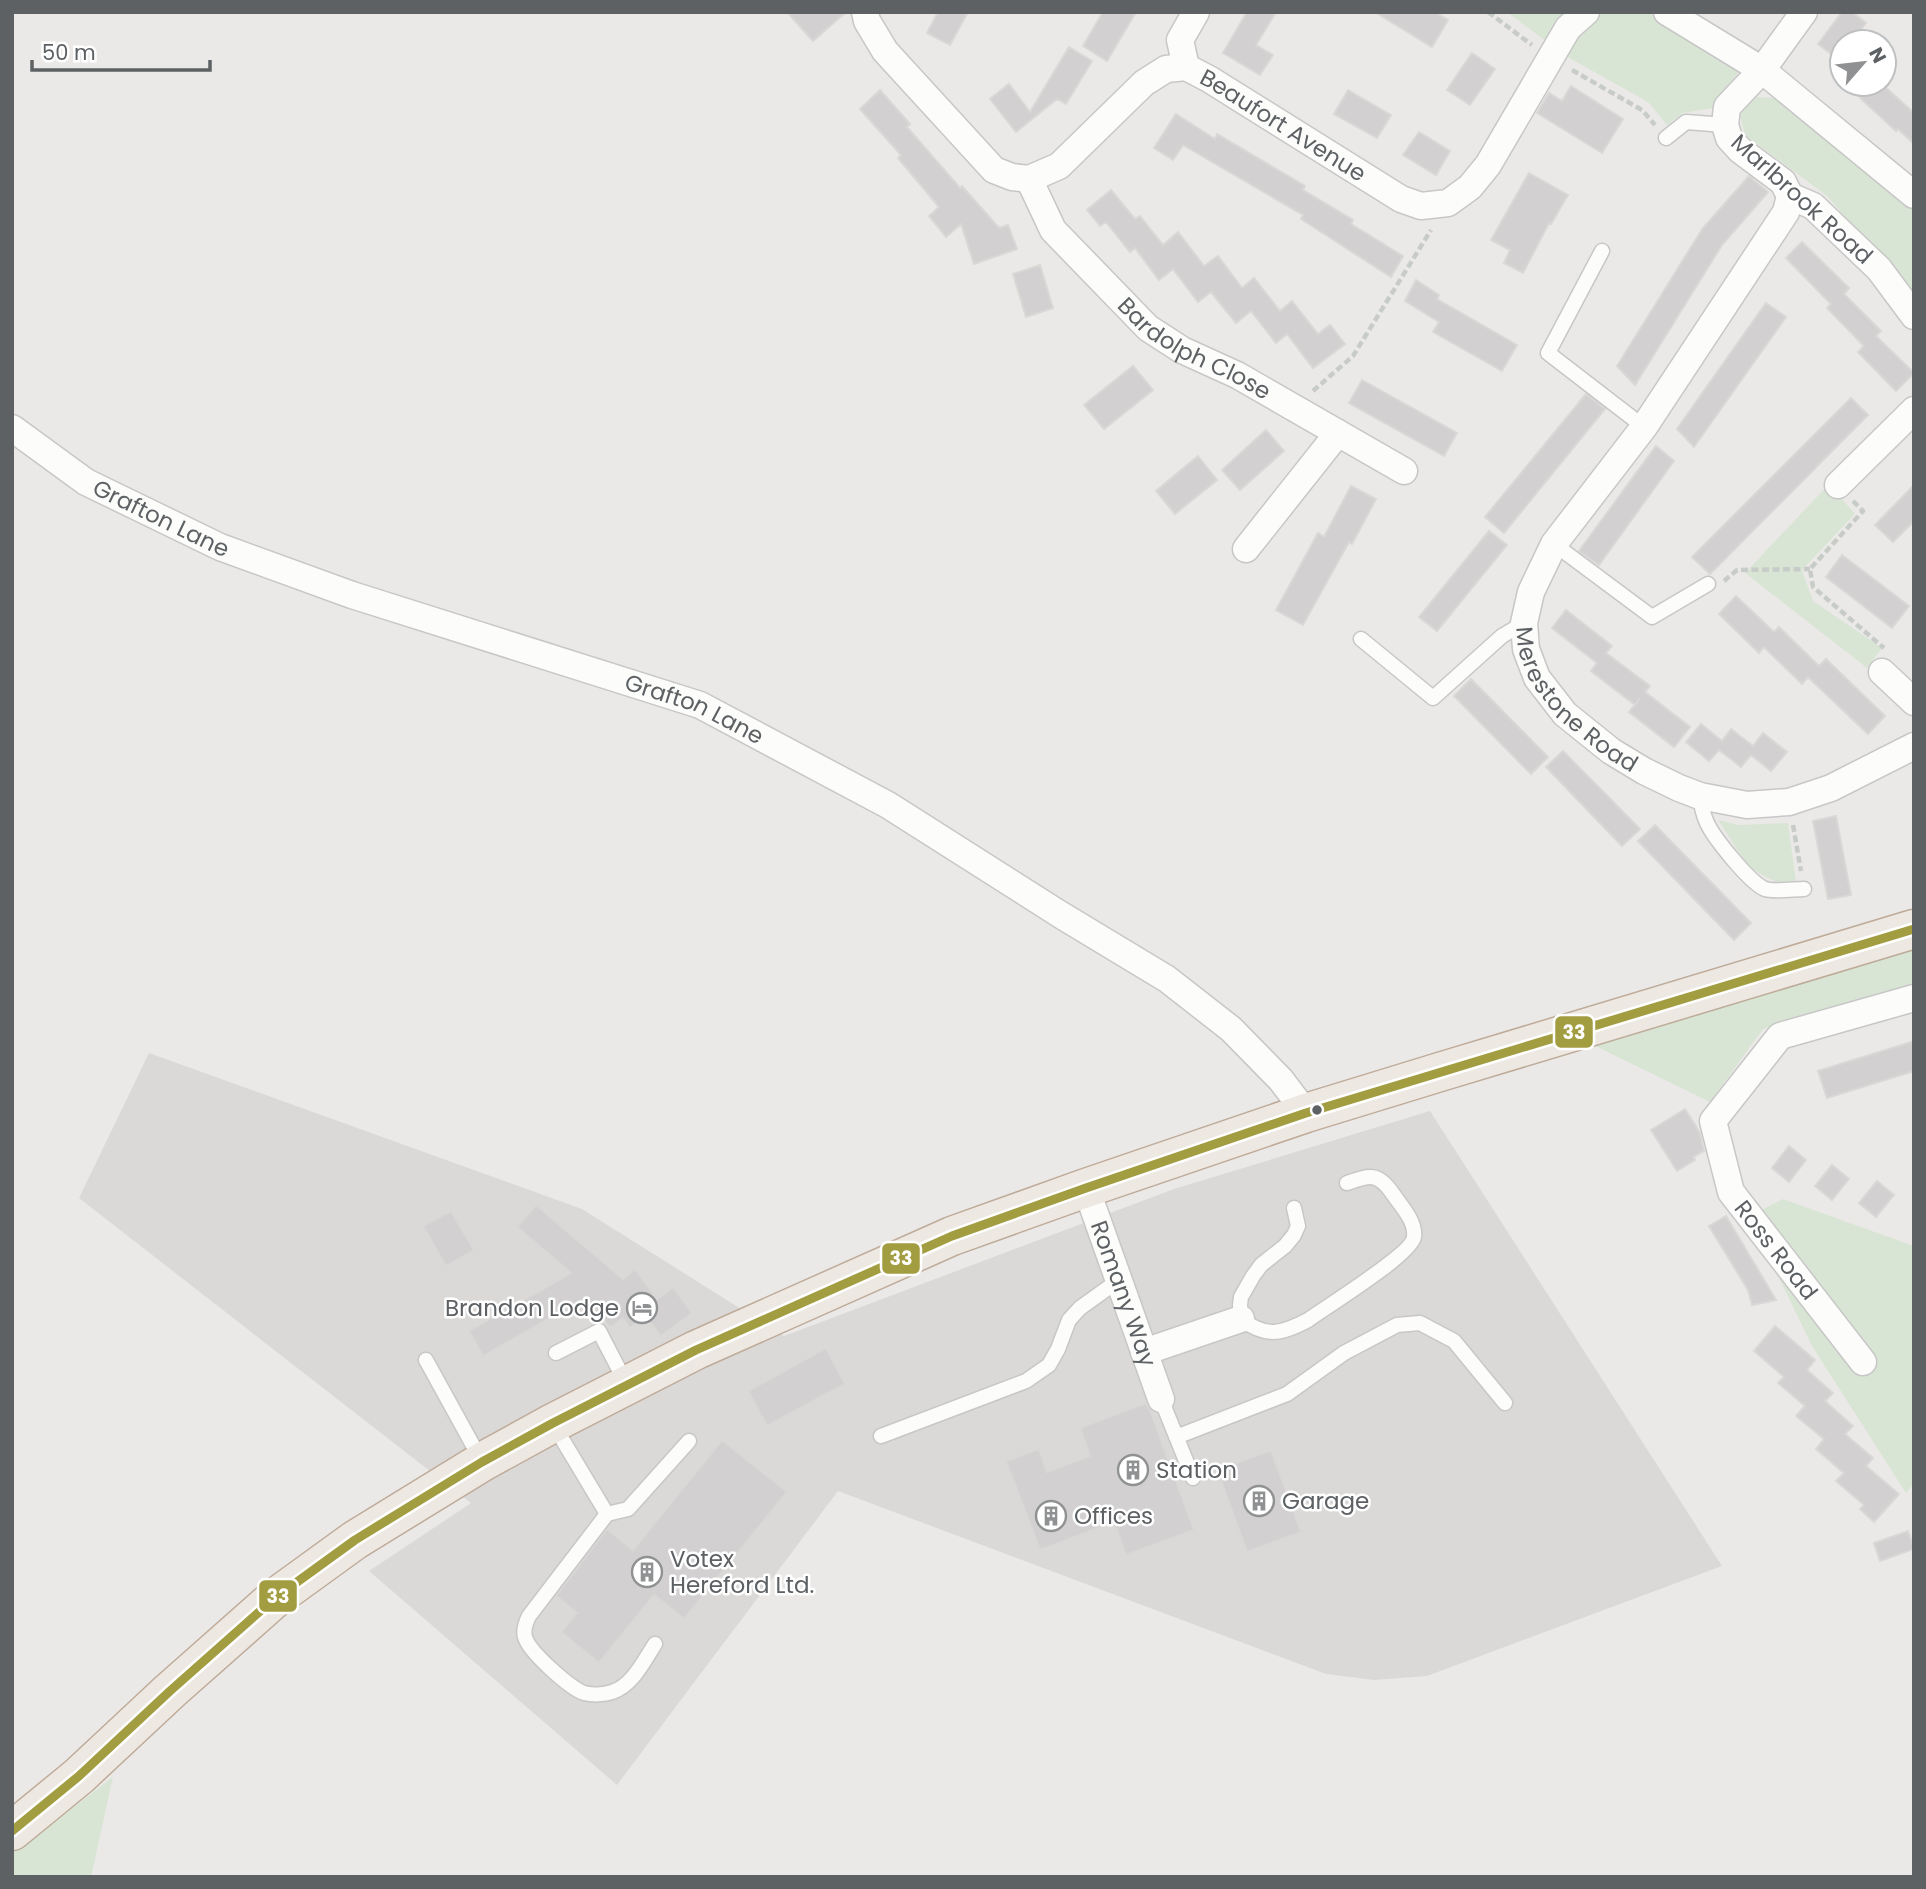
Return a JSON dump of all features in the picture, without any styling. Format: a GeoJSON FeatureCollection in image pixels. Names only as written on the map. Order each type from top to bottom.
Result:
{"type":"FeatureCollection","features":[{"type":"Feature","properties":{"kind":"highway"},"geometry":{"type":"LineString","coordinates":[[12,1831],[79,1776],[170,1690],[275,1598],[355,1540],[482,1462],[553,1423],[776,1313],[952,1236],[1086,1188],[1443,1070],[1914,929]]}},
{"type":"Feature","properties":{"kind":"street"},"geometry":{"type":"LineString","coordinates":[[864,12],[885,51],[994,170],[1012,177],[1029,179]]}},
{"type":"Feature","properties":{"kind":"street"},"geometry":{"type":"LineString","coordinates":[[1186,67],[1180,40],[1196,12]]}},
{"type":"Feature","properties":{"kind":"street"},"geometry":{"type":"LineString","coordinates":[[1448,203],[1470,187],[1488,165],[1568,28],[1586,12]]}},
{"type":"Feature","properties":{"kind":"street"},"geometry":{"type":"LineString","coordinates":[[1667,12],[1762,71],[1914,195]]}},
{"type":"Feature","properties":{"kind":"street","name":"Marlbrook Road"},"geometry":{"type":"LineString","coordinates":[[1804,12],[1762,71],[1727,107],[1725,125],[1729,138],[1740,150],[1783,182],[1790,196],[1813,206],[1879,269],[1914,316]]}},
{"type":"Feature","properties":{"kind":"street","name":"Beaufort Avenue"},"geometry":{"type":"LineString","coordinates":[[1029,179],[1059,166],[1144,83],[1166,69],[1186,67],[1401,199],[1421,206],[1448,203]]}},
{"type":"Feature","properties":{"kind":"street","name":"Bardolph Close"},"geometry":{"type":"LineString","coordinates":[[1029,179],[1053,230],[1148,328],[1182,350],[1237,374],[1404,471]]}},
{"type":"Feature","properties":{"kind":"street","name":"Merestone Road"},"geometry":{"type":"LineString","coordinates":[[1790,196],[1786,212],[1644,427],[1554,544],[1531,592],[1524,623],[1526,649],[1537,678],[1565,714],[1611,751],[1644,771],[1700,796],[1747,805],[1788,802],[1831,788],[1914,746]]}},
{"type":"Feature","properties":{"kind":"street"},"geometry":{"type":"LineString","coordinates":[[1838,485],[1914,410]]}},
{"type":"Feature","properties":{"kind":"street","name":"Grafton Lane"},"geometry":{"type":"LineString","coordinates":[[12,428],[86,482],[220,547],[352,595],[700,705],[888,805],[1167,979],[1231,1029],[1281,1080],[1306,1114]]}},
{"type":"Feature","properties":{"kind":"street"},"geometry":{"type":"LineString","coordinates":[[1246,549],[1338,433]]}},
{"type":"Feature","properties":{"kind":"street"},"geometry":{"type":"LineString","coordinates":[[1882,672],[1914,702]]}},
{"type":"Feature","properties":{"kind":"street","name":"Ross Road"},"geometry":{"type":"LineString","coordinates":[[1863,1362],[1731,1192],[1713,1121],[1780,1036],[1914,998]]}},
{"type":"Feature","properties":{"kind":"street","name":"Romany Way"},"geometry":{"type":"LineString","coordinates":[[1086,1188],[1161,1399]]}},
{"type":"Feature","properties":{"kind":"street"},"geometry":{"type":"LineString","coordinates":[[1144,1352],[1241,1319]]}},
{"type":"Feature","properties":{"kind":"lane"},"geometry":{"type":"LineString","coordinates":[[1666,138],[1686,122],[1725,125]]}},
{"type":"Feature","properties":{"kind":"lane"},"geometry":{"type":"LineString","coordinates":[[1602,251],[1548,353],[1644,427]]}},
{"type":"Feature","properties":{"kind":"lane"},"geometry":{"type":"LineString","coordinates":[[1554,544],[1652,617],[1708,584]]}},
{"type":"Feature","properties":{"kind":"lane"},"geometry":{"type":"LineString","coordinates":[[1361,639],[1433,698],[1502,636],[1524,623]]}},
{"type":"Feature","properties":{"kind":"lane"},"geometry":{"type":"LineString","coordinates":[[1700,796],[1707,824],[1749,877],[1766,889],[1804,889]]}},
{"type":"Feature","properties":{"kind":"lane"},"geometry":{"type":"LineString","coordinates":[[1294,1208],[1298,1226],[1294,1235],[1261,1265],[1241,1297],[1241,1319],[1253,1328],[1284,1332],[1294,1328],[1398,1258],[1413,1242],[1413,1224],[1386,1184],[1377,1177],[1366,1177],[1347,1183]]}},
{"type":"Feature","properties":{"kind":"lane"},"geometry":{"type":"LineString","coordinates":[[881,1436],[1026,1381],[1049,1365],[1069,1320],[1080,1308],[1119,1280]]}},
{"type":"Feature","properties":{"kind":"lane"},"geometry":{"type":"LineString","coordinates":[[1177,1437],[1287,1394],[1343,1353],[1397,1325],[1420,1323],[1454,1341],[1505,1403]]}},
{"type":"Feature","properties":{"kind":"lane"},"geometry":{"type":"LineString","coordinates":[[556,1353],[599,1331],[626,1385]]}},
{"type":"Feature","properties":{"kind":"lane"},"geometry":{"type":"LineString","coordinates":[[426,1360],[482,1462]]}},
{"type":"Feature","properties":{"kind":"lane"},"geometry":{"type":"LineString","coordinates":[[1161,1399],[1193,1478]]}},
{"type":"Feature","properties":{"kind":"lane"},"geometry":{"type":"LineString","coordinates":[[553,1423],[607,1514]]}},
{"type":"Feature","properties":{"kind":"lane"},"geometry":{"type":"LineString","coordinates":[[655,1644],[628,1682],[613,1692],[597,1694],[584,1692],[566,1682],[542,1660],[525,1637],[525,1626],[529,1616],[607,1514],[628,1509],[689,1441]]}},
{"type":"Feature","properties":{"kind":"path"},"geometry":{"type":"LineString","coordinates":[[1488,12],[1551,59],[1642,110],[1666,138]]}},
{"type":"Feature","properties":{"kind":"path"},"geometry":{"type":"LineString","coordinates":[[1294,407],[1353,356],[1448,203]]}},
{"type":"Feature","properties":{"kind":"path"},"geometry":{"type":"LineString","coordinates":[[1708,584],[1715,589],[1737,570],[1810,569],[1863,511],[1838,485]]}},
{"type":"Feature","properties":{"kind":"path"},"geometry":{"type":"LineString","coordinates":[[1810,569],[1813,587],[1884,647],[1882,672]]}},
{"type":"Feature","properties":{"kind":"path"},"geometry":{"type":"LineString","coordinates":[[1788,802],[1804,889]]}},
{"type":"Feature","properties":{"kind":"shaded area"},"geometry":{"type":"Polygon","coordinates":[[[149,1053],[582,1209],[784,1336],[1174,1189],[1430,1111],[1722,1566],[1427,1676],[1374,1680],[1326,1674],[838,1491],[617,1785],[369,1571],[471,1503],[79,1198],[149,1053]]]}},
{"type":"Feature","properties":{"kind":"green space"},"geometry":{"type":"Polygon","coordinates":[[[1507,12],[1569,12],[1547,42],[1507,12]]]}},
{"type":"Feature","properties":{"kind":"green space"},"geometry":{"type":"Polygon","coordinates":[[[1648,12],[1741,69],[1713,108],[1683,113],[1667,125],[1648,102],[1564,55],[1576,34],[1600,13],[1648,12]]]}},
{"type":"Feature","properties":{"kind":"green space"},"geometry":{"type":"Polygon","coordinates":[[[1756,97],[1777,98],[1914,209],[1914,300],[1886,263],[1827,196],[1745,135],[1740,115],[1756,97]]]}},
{"type":"Feature","properties":{"kind":"green space"},"geometry":{"type":"Polygon","coordinates":[[[1829,484],[1855,514],[1802,570],[1813,601],[1882,648],[1867,668],[1745,573],[1829,484]]]}},
{"type":"Feature","properties":{"kind":"green space"},"geometry":{"type":"Polygon","coordinates":[[[1718,820],[1739,825],[1788,823],[1796,882],[1776,882],[1749,868],[1718,820]]]}},
{"type":"Feature","properties":{"kind":"green space"},"geometry":{"type":"Polygon","coordinates":[[[1914,943],[1914,985],[1763,1029],[1710,1102],[1587,1042],[1914,943]]]}},
{"type":"Feature","properties":{"kind":"green space"},"geometry":{"type":"Polygon","coordinates":[[[1783,1199],[1914,1246],[1914,1483],[1906,1493],[1812,1346],[1749,1216],[1783,1199]]]}},
{"type":"Feature","properties":{"kind":"green space"},"geometry":{"type":"Polygon","coordinates":[[[113,1777],[91,1877],[12,1877],[12,1854],[113,1777]]]}},
{"type":"Feature","properties":{"kind":"building"},"geometry":{"type":"Polygon","coordinates":[[[787,12],[846,12],[813,41],[787,12]]]}},
{"type":"Feature","properties":{"kind":"building"},"geometry":{"type":"Polygon","coordinates":[[[938,12],[968,12],[950,45],[927,33],[938,12]]]}},
{"type":"Feature","properties":{"kind":"building"},"geometry":{"type":"Polygon","coordinates":[[[1103,12],[1136,12],[1107,61],[1083,46],[1103,12]]]}},
{"type":"Feature","properties":{"kind":"building"},"geometry":{"type":"Polygon","coordinates":[[[1247,12],[1276,12],[1256,45],[1273,55],[1260,75],[1223,53],[1247,12]]]}},
{"type":"Feature","properties":{"kind":"building"},"geometry":{"type":"Polygon","coordinates":[[[1375,12],[1435,12],[1448,20],[1432,47],[1375,12]]]}},
{"type":"Feature","properties":{"kind":"building"},"geometry":{"type":"Polygon","coordinates":[[[1842,12],[1852,12],[1866,23],[1862,28],[1830,28],[1842,12]]]}},
{"type":"Feature","properties":{"kind":"building"},"geometry":{"type":"Polygon","coordinates":[[[1828,31],[1828,52],[1818,44],[1828,31]]]}},
{"type":"Feature","properties":{"kind":"building"},"geometry":{"type":"Polygon","coordinates":[[[1069,47],[1092,61],[1066,104],[1057,99],[1016,132],[990,99],[1009,84],[1030,112],[1069,47]]]}},
{"type":"Feature","properties":{"kind":"building"},"geometry":{"type":"Polygon","coordinates":[[[1472,53],[1495,69],[1470,105],[1447,90],[1472,53]]]}},
{"type":"Feature","properties":{"kind":"building"},"geometry":{"type":"Polygon","coordinates":[[[1571,86],[1623,119],[1602,153],[1537,113],[1549,93],[1562,101],[1571,86]]]}},
{"type":"Feature","properties":{"kind":"building"},"geometry":{"type":"Polygon","coordinates":[[[880,90],[910,124],[907,127],[960,188],[962,186],[999,228],[1008,225],[1017,249],[974,264],[961,224],[946,237],[929,216],[939,207],[898,158],[901,155],[860,109],[880,90]]]}},
{"type":"Feature","properties":{"kind":"building"},"geometry":{"type":"Polygon","coordinates":[[[1348,90],[1391,115],[1377,138],[1334,114],[1348,90]]]}},
{"type":"Feature","properties":{"kind":"building"},"geometry":{"type":"Polygon","coordinates":[[[1860,98],[1897,98],[1914,113],[1914,144],[1898,129],[1896,131],[1860,98]]]}},
{"type":"Feature","properties":{"kind":"building"},"geometry":{"type":"Polygon","coordinates":[[[1176,114],[1215,139],[1217,134],[1305,186],[1303,190],[1353,220],[1351,224],[1403,256],[1391,277],[1301,219],[1303,215],[1183,145],[1173,160],[1154,148],[1176,114]]]}},
{"type":"Feature","properties":{"kind":"building"},"geometry":{"type":"Polygon","coordinates":[[[1419,132],[1450,151],[1436,175],[1403,155],[1419,132]]]}},
{"type":"Feature","properties":{"kind":"building"},"geometry":{"type":"Polygon","coordinates":[[[1529,173],[1568,195],[1551,224],[1549,223],[1523,273],[1504,263],[1510,250],[1491,240],[1529,173]]]}},
{"type":"Feature","properties":{"kind":"building"},"geometry":{"type":"Polygon","coordinates":[[[1749,176],[1768,192],[1722,245],[1635,385],[1617,366],[1703,228],[1749,176]]]}},
{"type":"Feature","properties":{"kind":"building"},"geometry":{"type":"Polygon","coordinates":[[[1111,190],[1135,219],[1140,216],[1163,245],[1178,232],[1204,266],[1218,256],[1242,288],[1254,278],[1280,311],[1292,301],[1318,334],[1330,325],[1345,344],[1313,368],[1287,334],[1276,343],[1251,311],[1236,323],[1211,292],[1198,302],[1173,269],[1159,280],[1135,248],[1130,252],[1106,222],[1100,226],[1087,210],[1111,190]]]}},
{"type":"Feature","properties":{"kind":"building"},"geometry":{"type":"Polygon","coordinates":[[[1802,242],[1849,288],[1844,294],[1881,331],[1876,336],[1914,373],[1896,391],[1858,352],[1864,346],[1827,308],[1831,304],[1786,258],[1802,242]]]}},
{"type":"Feature","properties":{"kind":"building"},"geometry":{"type":"Polygon","coordinates":[[[1040,265],[1053,308],[1026,317],[1013,274],[1040,265]]]}},
{"type":"Feature","properties":{"kind":"building"},"geometry":{"type":"Polygon","coordinates":[[[1416,280],[1439,295],[1437,299],[1517,345],[1502,371],[1433,332],[1439,322],[1405,301],[1416,280]]]}},
{"type":"Feature","properties":{"kind":"building"},"geometry":{"type":"Polygon","coordinates":[[[1766,303],[1786,317],[1694,447],[1677,429],[1766,303]]]}},
{"type":"Feature","properties":{"kind":"building"},"geometry":{"type":"Polygon","coordinates":[[[1133,366],[1153,390],[1104,429],[1084,405],[1133,366]]]}},
{"type":"Feature","properties":{"kind":"building"},"geometry":{"type":"Polygon","coordinates":[[[1362,380],[1457,433],[1444,456],[1349,403],[1362,380]]]}},
{"type":"Feature","properties":{"kind":"building"},"geometry":{"type":"Polygon","coordinates":[[[1586,394],[1605,409],[1504,533],[1485,517],[1586,394]]]}},
{"type":"Feature","properties":{"kind":"building"},"geometry":{"type":"Polygon","coordinates":[[[1851,398],[1868,415],[1710,574],[1692,557],[1851,398]]]}},
{"type":"Feature","properties":{"kind":"building"},"geometry":{"type":"Polygon","coordinates":[[[1266,430],[1284,451],[1240,490],[1222,470],[1266,430]]]}},
{"type":"Feature","properties":{"kind":"building"},"geometry":{"type":"Polygon","coordinates":[[[1656,446],[1674,461],[1599,565],[1579,551],[1656,446]]]}},
{"type":"Feature","properties":{"kind":"building"},"geometry":{"type":"Polygon","coordinates":[[[1198,456],[1217,480],[1175,514],[1156,491],[1198,456]]]}},
{"type":"Feature","properties":{"kind":"building"},"geometry":{"type":"Polygon","coordinates":[[[1914,485],[1914,521],[1893,542],[1875,525],[1914,485]]]}},
{"type":"Feature","properties":{"kind":"building"},"geometry":{"type":"Polygon","coordinates":[[[1351,486],[1376,499],[1303,625],[1276,610],[1318,533],[1324,537],[1351,486]]]}},
{"type":"Feature","properties":{"kind":"building"},"geometry":{"type":"Polygon","coordinates":[[[1489,531],[1507,545],[1437,631],[1419,617],[1489,531]]]}},
{"type":"Feature","properties":{"kind":"building"},"geometry":{"type":"Polygon","coordinates":[[[1842,555],[1909,606],[1892,628],[1826,577],[1842,555]]]}},
{"type":"Feature","properties":{"kind":"building"},"geometry":{"type":"Polygon","coordinates":[[[1736,596],[1774,632],[1779,627],[1819,666],[1826,659],[1885,716],[1868,734],[1808,677],[1802,684],[1764,647],[1759,653],[1719,614],[1736,596]]]}},
{"type":"Feature","properties":{"kind":"building"},"geometry":{"type":"Polygon","coordinates":[[[1566,610],[1612,646],[1606,653],[1650,686],[1645,692],[1690,727],[1674,747],[1629,712],[1635,705],[1591,671],[1597,663],[1552,628],[1566,610]]]}},
{"type":"Feature","properties":{"kind":"building"},"geometry":{"type":"Polygon","coordinates":[[[1471,679],[1548,757],[1531,774],[1454,696],[1471,679]]]}},
{"type":"Feature","properties":{"kind":"building"},"geometry":{"type":"Polygon","coordinates":[[[1701,724],[1722,741],[1731,729],[1753,746],[1763,733],[1787,752],[1771,771],[1751,755],[1741,767],[1719,750],[1709,761],[1686,742],[1701,724]]]}},
{"type":"Feature","properties":{"kind":"building"},"geometry":{"type":"Polygon","coordinates":[[[1563,751],[1640,829],[1622,846],[1546,767],[1563,751]]]}},
{"type":"Feature","properties":{"kind":"building"},"geometry":{"type":"Polygon","coordinates":[[[1836,816],[1851,895],[1828,899],[1813,821],[1836,816]]]}},
{"type":"Feature","properties":{"kind":"building"},"geometry":{"type":"Polygon","coordinates":[[[1655,825],[1751,923],[1734,940],[1638,841],[1655,825]]]}},
{"type":"Feature","properties":{"kind":"building"},"geometry":{"type":"Polygon","coordinates":[[[1914,1041],[1914,1071],[1827,1098],[1818,1071],[1914,1041]]]}},
{"type":"Feature","properties":{"kind":"building"},"geometry":{"type":"Polygon","coordinates":[[[1685,1109],[1700,1133],[1704,1151],[1677,1171],[1651,1130],[1685,1109]]]}},
{"type":"Feature","properties":{"kind":"building"},"geometry":{"type":"Polygon","coordinates":[[[1789,1146],[1806,1160],[1789,1182],[1772,1168],[1789,1146]]]}},
{"type":"Feature","properties":{"kind":"building"},"geometry":{"type":"Polygon","coordinates":[[[1832,1165],[1849,1179],[1832,1200],[1815,1186],[1832,1165]]]}},
{"type":"Feature","properties":{"kind":"building"},"geometry":{"type":"Polygon","coordinates":[[[1877,1181],[1894,1195],[1876,1217],[1859,1203],[1877,1181]]]}},
{"type":"Feature","properties":{"kind":"building"},"geometry":{"type":"Polygon","coordinates":[[[536,1205],[623,1279],[635,1269],[657,1299],[673,1287],[692,1313],[661,1336],[646,1317],[630,1328],[623,1318],[610,1328],[587,1297],[483,1356],[469,1331],[571,1273],[517,1227],[536,1205]]]}},
{"type":"Feature","properties":{"kind":"building"},"geometry":{"type":"Polygon","coordinates":[[[451,1211],[474,1250],[446,1266],[423,1226],[451,1211]]]}},
{"type":"Feature","properties":{"kind":"building"},"geometry":{"type":"Polygon","coordinates":[[[1726,1216],[1776,1300],[1752,1305],[1748,1290],[1709,1226],[1726,1216]]]}},
{"type":"Feature","properties":{"kind":"building"},"geometry":{"type":"Polygon","coordinates":[[[1775,1326],[1815,1360],[1807,1370],[1833,1393],[1825,1401],[1853,1426],[1845,1434],[1873,1458],[1866,1466],[1899,1494],[1874,1522],[1860,1509],[1864,1505],[1836,1481],[1844,1473],[1816,1449],[1824,1439],[1796,1416],[1805,1406],[1778,1383],[1784,1377],[1754,1351],[1775,1326]]]}},
{"type":"Feature","properties":{"kind":"building"},"geometry":{"type":"Polygon","coordinates":[[[826,1348],[845,1384],[767,1426],[748,1391],[826,1348]]]}},
{"type":"Feature","properties":{"kind":"building"},"geometry":{"type":"Polygon","coordinates":[[[1146,1403],[1194,1530],[1126,1555],[1114,1522],[1040,1550],[1006,1461],[1039,1449],[1047,1472],[1090,1456],[1080,1428],[1146,1403]]]}},
{"type":"Feature","properties":{"kind":"building","name":"Votex Hereford Ltd."},"geometry":{"type":"Polygon","coordinates":[[[722,1440],[787,1492],[684,1619],[654,1595],[599,1663],[561,1632],[577,1613],[556,1596],[607,1529],[633,1550],[722,1440]]]}},
{"type":"Feature","properties":{"kind":"building","name":"Garage"},"geometry":{"type":"Polygon","coordinates":[[[1271,1450],[1301,1532],[1247,1552],[1217,1470],[1271,1450]]]}},
{"type":"Feature","properties":{"kind":"building"},"geometry":{"type":"Polygon","coordinates":[[[1908,1531],[1914,1549],[1880,1561],[1874,1543],[1908,1531]]]}},
{"type":"Feature","properties":{"kind":"transit line","name":"33"},"geometry":{"type":"LineString","coordinates":[[12,1831],[79,1776],[275,1598],[355,1540],[482,1462],[696,1350],[952,1236],[1086,1188],[1306,1113],[1914,929]]}},
{"type":"Feature","properties":{"kind":"place","name":"Brandon Lodge"},"geometry":{"type":"Point","coordinates":[642,1308]}},
{"type":"Feature","properties":{"kind":"place","name":"Station"},"geometry":{"type":"Point","coordinates":[1133,1470]}},
{"type":"Feature","properties":{"kind":"place","name":"Garage"},"geometry":{"type":"Point","coordinates":[1259,1501]}},
{"type":"Feature","properties":{"kind":"place","name":"Offices"},"geometry":{"type":"Point","coordinates":[1051,1516]}},
{"type":"Feature","properties":{"kind":"place","name":"Votex Hereford Ltd."},"geometry":{"type":"Point","coordinates":[647,1572]}}]}
